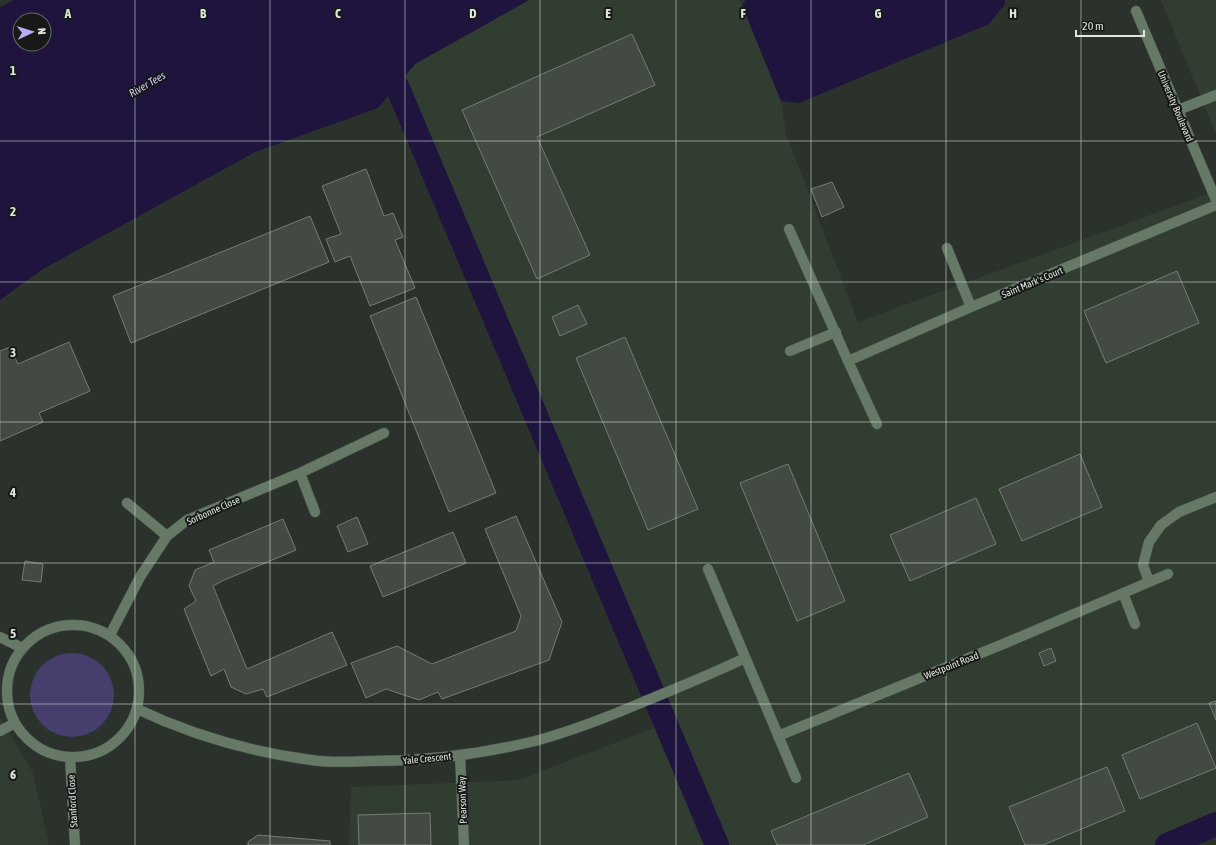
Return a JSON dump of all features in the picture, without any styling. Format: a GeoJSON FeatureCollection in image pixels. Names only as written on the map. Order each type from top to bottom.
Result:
{"type":"FeatureCollection","features":[{"type":"Feature","properties":{"kind":"street","name":"University Boulevard"},"geometry":{"type":"LineString","coordinates":[[1136,11],[1216,200]]}},
{"type":"Feature","properties":{"kind":"street"},"geometry":{"type":"LineString","coordinates":[[1178,110],[1216,94]]}},
{"type":"Feature","properties":{"kind":"street","name":"Saint Mark's Court"},"geometry":{"type":"LineString","coordinates":[[848,361],[971,307],[1216,205]]}},
{"type":"Feature","properties":{"kind":"street"},"geometry":{"type":"LineString","coordinates":[[789,229],[877,424]]}},
{"type":"Feature","properties":{"kind":"street"},"geometry":{"type":"LineString","coordinates":[[947,248],[971,307]]}},
{"type":"Feature","properties":{"kind":"street"},"geometry":{"type":"LineString","coordinates":[[790,351],[836,332]]}},
{"type":"Feature","properties":{"kind":"street","name":"Sorbonne Close"},"geometry":{"type":"LineString","coordinates":[[110,635],[140,577],[167,536],[187,520],[300,473],[384,433]]}},
{"type":"Feature","properties":{"kind":"street"},"geometry":{"type":"LineString","coordinates":[[300,473],[315,512]]}},
{"type":"Feature","properties":{"kind":"street"},"geometry":{"type":"LineString","coordinates":[[1149,582],[1143,565],[1149,542],[1161,525],[1178,512],[1216,497]]}},
{"type":"Feature","properties":{"kind":"street"},"geometry":{"type":"LineString","coordinates":[[127,503],[167,536]]}},
{"type":"Feature","properties":{"kind":"street"},"geometry":{"type":"LineString","coordinates":[[708,569],[796,778]]}},
{"type":"Feature","properties":{"kind":"street","name":"Westpoint Road"},"geometry":{"type":"LineString","coordinates":[[778,736],[1168,574]]}},
{"type":"Feature","properties":{"kind":"street"},"geometry":{"type":"LineString","coordinates":[[1123,593],[1136,624]]}},
{"type":"Feature","properties":{"kind":"street"},"geometry":{"type":"LineString","coordinates":[[73,624],[92,627],[110,635],[125,649],[136,668],[140,688],[137,709],[127,729],[112,745],[92,755],[70,757],[48,752],[29,740],[15,723],[8,704],[7,684],[11,665],[22,648],[36,635],[54,627],[73,624]]}},
{"type":"Feature","properties":{"kind":"street"},"geometry":{"type":"LineString","coordinates":[[0,637],[22,648]]}},
{"type":"Feature","properties":{"kind":"street","name":"Yale Crescent"},"geometry":{"type":"LineString","coordinates":[[137,709],[163,721],[224,742],[270,754],[312,760],[350,762],[407,761],[460,755],[500,748],[536,740],[592,723],[712,674],[746,658]]}},
{"type":"Feature","properties":{"kind":"street"},"geometry":{"type":"LineString","coordinates":[[0,731],[15,723]]}},
{"type":"Feature","properties":{"kind":"street","name":"Pearson Way"},"geometry":{"type":"LineString","coordinates":[[460,755],[464,845]]}},
{"type":"Feature","properties":{"kind":"street","name":"Stanford Close"},"geometry":{"type":"LineString","coordinates":[[70,757],[75,845]]}},
{"type":"Feature","properties":{"kind":"shaded area"},"geometry":{"type":"Polygon","coordinates":[[[529,0],[739,0],[781,101],[786,134],[858,322],[1216,191],[1216,824],[1167,845],[349,845],[351,787],[519,780],[672,721],[568,474],[397,86],[415,64],[529,0]]]}},
{"type":"Feature","properties":{"kind":"shaded area"},"geometry":{"type":"Polygon","coordinates":[[[1161,0],[1216,0],[1216,134],[1161,0]]]}},
{"type":"Feature","properties":{"kind":"shaded area"},"geometry":{"type":"Polygon","coordinates":[[[72,653],[88,656],[102,665],[111,679],[114,695],[111,711],[102,725],[88,734],[72,737],[56,734],[42,725],[33,711],[30,695],[33,679],[42,665],[56,656],[72,653]]]}},
{"type":"Feature","properties":{"kind":"shaded area"},"geometry":{"type":"Polygon","coordinates":[[[0,717],[33,773],[49,845],[0,845],[0,717]]]}},
{"type":"Feature","properties":{"kind":"water","name":"River Tees"},"geometry":{"type":"Polygon","coordinates":[[[14,0],[529,0],[415,64],[378,108],[255,152],[43,269],[0,300],[0,7],[14,0]]]}},
{"type":"Feature","properties":{"kind":"water"},"geometry":{"type":"Polygon","coordinates":[[[746,0],[1005,0],[1005,4],[989,24],[799,103],[781,101],[742,5],[746,0]]]}},
{"type":"Feature","properties":{"kind":"building"},"geometry":{"type":"Polygon","coordinates":[[[632,34],[655,85],[537,137],[590,255],[537,279],[462,110],[632,34]]]}},
{"type":"Feature","properties":{"kind":"building"},"geometry":{"type":"Polygon","coordinates":[[[366,169],[384,216],[393,213],[403,237],[395,240],[415,288],[370,306],[350,256],[335,262],[326,239],[341,234],[322,186],[366,169]]]}},
{"type":"Feature","properties":{"kind":"building"},"geometry":{"type":"Polygon","coordinates":[[[832,182],[844,207],[822,217],[811,189],[832,182]]]}},
{"type":"Feature","properties":{"kind":"building"},"geometry":{"type":"Polygon","coordinates":[[[310,216],[329,262],[131,343],[113,296],[310,216]]]}},
{"type":"Feature","properties":{"kind":"building"},"geometry":{"type":"Polygon","coordinates":[[[1177,271],[1199,323],[1106,363],[1084,311],[1177,271]]]}},
{"type":"Feature","properties":{"kind":"building"},"geometry":{"type":"Polygon","coordinates":[[[416,297],[496,493],[449,512],[370,316],[416,297]]]}},
{"type":"Feature","properties":{"kind":"building"},"geometry":{"type":"Polygon","coordinates":[[[578,305],[587,324],[560,336],[552,317],[578,305]]]}},
{"type":"Feature","properties":{"kind":"building"},"geometry":{"type":"Polygon","coordinates":[[[625,337],[698,509],[648,530],[576,358],[625,337]]]}},
{"type":"Feature","properties":{"kind":"building"},"geometry":{"type":"Polygon","coordinates":[[[69,342],[90,391],[39,413],[43,422],[0,441],[0,351],[10,347],[18,364],[69,342]]]}},
{"type":"Feature","properties":{"kind":"building"},"geometry":{"type":"Polygon","coordinates":[[[1080,454],[1102,507],[1022,541],[999,489],[1080,454]]]}},
{"type":"Feature","properties":{"kind":"building"},"geometry":{"type":"Polygon","coordinates":[[[788,464],[845,601],[797,621],[740,483],[788,464]]]}},
{"type":"Feature","properties":{"kind":"building"},"geometry":{"type":"Polygon","coordinates":[[[976,498],[996,544],[910,581],[890,535],[976,498]]]}},
{"type":"Feature","properties":{"kind":"building"},"geometry":{"type":"Polygon","coordinates":[[[516,516],[562,622],[549,660],[442,699],[438,692],[419,700],[386,689],[366,698],[351,663],[397,646],[432,664],[516,631],[521,616],[485,529],[516,516]]]}},
{"type":"Feature","properties":{"kind":"building"},"geometry":{"type":"Polygon","coordinates":[[[357,517],[368,544],[348,552],[337,526],[357,517]]]}},
{"type":"Feature","properties":{"kind":"building"},"geometry":{"type":"Polygon","coordinates":[[[283,519],[296,550],[213,586],[247,669],[332,632],[347,665],[267,697],[263,689],[246,694],[231,687],[224,669],[211,676],[184,609],[196,601],[189,586],[195,570],[214,562],[209,550],[283,519]]]}},
{"type":"Feature","properties":{"kind":"building"},"geometry":{"type":"Polygon","coordinates":[[[453,532],[466,563],[383,597],[370,566],[453,532]]]}},
{"type":"Feature","properties":{"kind":"building"},"geometry":{"type":"Polygon","coordinates":[[[25,561],[43,564],[41,582],[22,580],[25,561]]]}},
{"type":"Feature","properties":{"kind":"building"},"geometry":{"type":"Polygon","coordinates":[[[1051,648],[1056,661],[1044,666],[1039,653],[1051,648]]]}},
{"type":"Feature","properties":{"kind":"building"},"geometry":{"type":"Polygon","coordinates":[[[1216,701],[1216,720],[1209,703],[1216,701]]]}},
{"type":"Feature","properties":{"kind":"building"},"geometry":{"type":"Polygon","coordinates":[[[1197,723],[1216,768],[1140,799],[1122,755],[1197,723]]]}},
{"type":"Feature","properties":{"kind":"building"},"geometry":{"type":"Polygon","coordinates":[[[1107,767],[1125,811],[1043,845],[1025,845],[1009,807],[1107,767]]]}},
{"type":"Feature","properties":{"kind":"building"},"geometry":{"type":"Polygon","coordinates":[[[909,773],[928,817],[863,845],[777,845],[771,831],[909,773]]]}},
{"type":"Feature","properties":{"kind":"building"},"geometry":{"type":"Polygon","coordinates":[[[430,813],[431,845],[359,845],[358,815],[430,813]]]}},
{"type":"Feature","properties":{"kind":"building"},"geometry":{"type":"Polygon","coordinates":[[[258,835],[330,841],[330,845],[248,845],[248,842],[258,835]]]}},
{"type":"Feature","properties":{"kind":"waterway"},"geometry":{"type":"LineString","coordinates":[[378,60],[397,86],[717,845]]}},
{"type":"Feature","properties":{"kind":"waterway"},"geometry":{"type":"LineString","coordinates":[[1167,845],[1216,824]]}}]}
